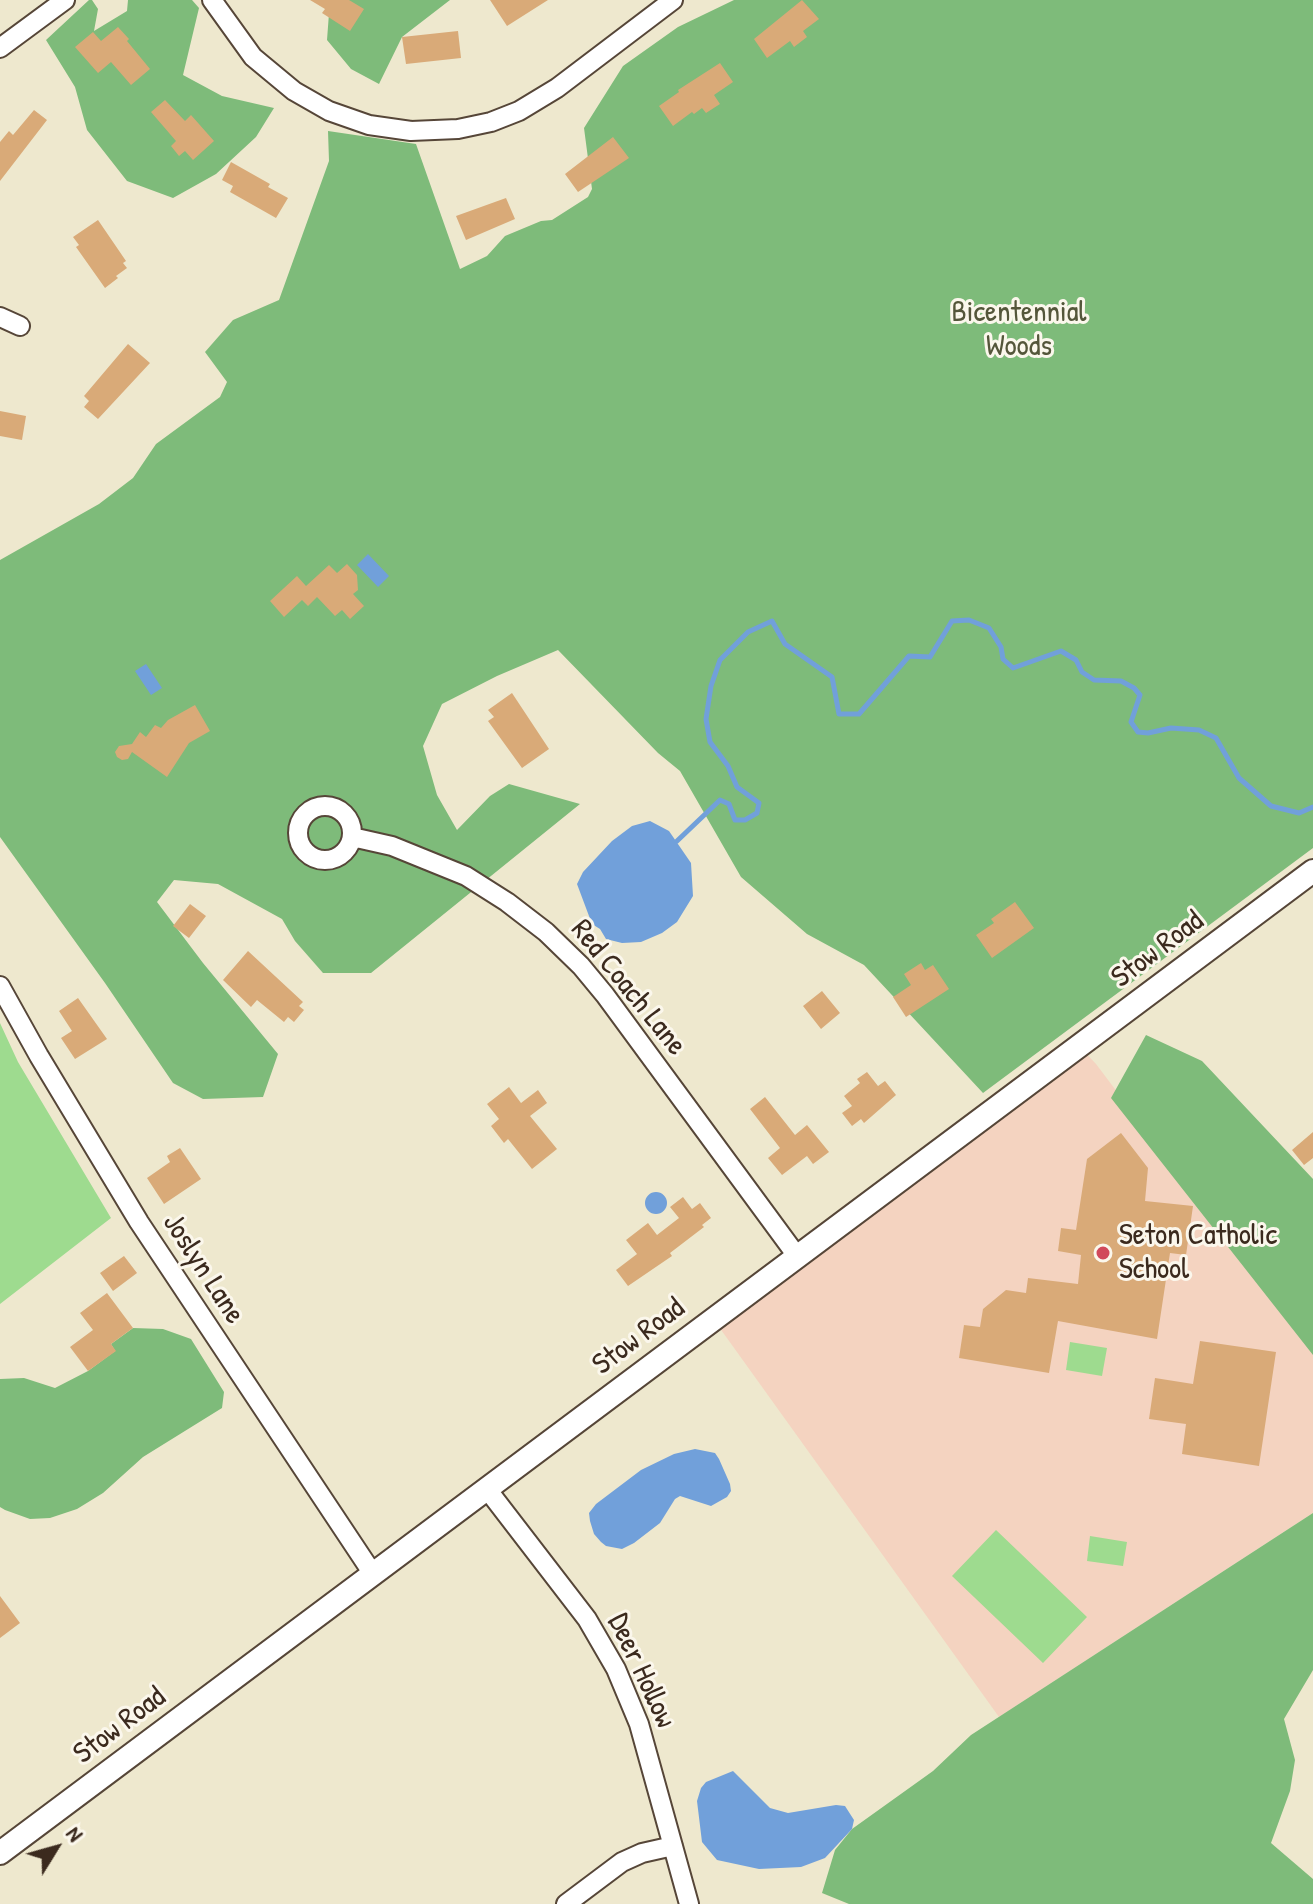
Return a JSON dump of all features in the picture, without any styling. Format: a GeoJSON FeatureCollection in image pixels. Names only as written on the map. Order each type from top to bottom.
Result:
{"type":"FeatureCollection","features":[{"type":"Feature","properties":{"kind":"street"},"geometry":{"type":"LineString","coordinates":[[0,48],[65,0]]}},
{"type":"Feature","properties":{"kind":"street"},"geometry":{"type":"LineString","coordinates":[[212,0],[253,57],[294,91],[342,116],[369,125],[411,131],[458,129],[491,122],[519,111],[557,88],[673,0]]}},
{"type":"Feature","properties":{"kind":"street"},"geometry":{"type":"LineString","coordinates":[[0,317],[20,326]]}},
{"type":"Feature","properties":{"kind":"street","name":"Red Coach Lane"},"geometry":{"type":"LineString","coordinates":[[352,837],[392,846],[466,876],[546,932],[605,995],[797,1256]]}},
{"type":"Feature","properties":{"kind":"street","name":"Stow Road"},"geometry":{"type":"LineString","coordinates":[[0,1853],[1313,871]]}},
{"type":"Feature","properties":{"kind":"street","name":"Joslyn Lane"},"geometry":{"type":"LineString","coordinates":[[0,986],[139,1222],[373,1574]]}},
{"type":"Feature","properties":{"kind":"street","name":"Deer Hollow"},"geometry":{"type":"LineString","coordinates":[[487,1489],[587,1619],[616,1669],[639,1724],[689,1904]]}},
{"type":"Feature","properties":{"kind":"street"},"geometry":{"type":"LineString","coordinates":[[566,1904],[622,1862],[642,1853],[673,1846]]}},
{"type":"Feature","properties":{"kind":"shaded area"},"geometry":{"type":"Polygon","coordinates":[[[1079,1046],[1096,1064],[1313,1351],[1313,1513],[999,1717],[719,1327],[1079,1046]]]}},
{"type":"Feature","properties":{"kind":"green space"},"geometry":{"type":"Polygon","coordinates":[[[89,0],[98,9],[94,31],[127,11],[128,0],[192,0],[199,8],[183,75],[222,96],[274,108],[256,137],[216,174],[173,198],[127,181],[87,130],[75,87],[46,40],[89,0]]]}},
{"type":"Feature","properties":{"kind":"green space"},"geometry":{"type":"Polygon","coordinates":[[[330,0],[450,0],[402,37],[379,84],[351,69],[327,40],[330,0]]]}},
{"type":"Feature","properties":{"kind":"green space","name":"Bicentennial Woods"},"geometry":{"type":"Polygon","coordinates":[[[734,0],[1313,0],[1313,848],[983,1093],[864,965],[807,934],[741,877],[680,771],[658,753],[558,650],[442,704],[423,746],[437,795],[457,830],[490,796],[509,784],[580,804],[371,973],[323,973],[295,941],[282,919],[218,884],[174,880],[157,902],[278,1054],[263,1097],[203,1099],[173,1083],[0,837],[0,560],[99,504],[133,478],[156,444],[220,397],[227,382],[205,352],[233,320],[279,300],[329,161],[328,131],[416,144],[460,269],[487,256],[505,236],[541,221],[552,220],[588,197],[592,189],[584,128],[623,66],[678,27],[734,0]]]}},
{"type":"Feature","properties":{"kind":"green space"},"geometry":{"type":"Polygon","coordinates":[[[0,1023],[18,1062],[111,1218],[0,1304],[0,1023]]]}},
{"type":"Feature","properties":{"kind":"green space"},"geometry":{"type":"Polygon","coordinates":[[[1146,1035],[1202,1061],[1313,1179],[1313,1355],[1111,1098],[1146,1035]]]}},
{"type":"Feature","properties":{"kind":"green space"},"geometry":{"type":"Polygon","coordinates":[[[133,1328],[163,1329],[191,1339],[224,1392],[222,1408],[143,1457],[103,1493],[77,1509],[50,1518],[30,1519],[0,1507],[0,1379],[24,1378],[55,1388],[88,1371],[115,1351],[111,1344],[133,1328]]]}},
{"type":"Feature","properties":{"kind":"green space"},"geometry":{"type":"Polygon","coordinates":[[[1070,1342],[1107,1348],[1102,1376],[1066,1370],[1070,1342]]]}},
{"type":"Feature","properties":{"kind":"green space"},"geometry":{"type":"Polygon","coordinates":[[[1313,1513],[1313,1670],[1284,1719],[1295,1760],[1290,1791],[1271,1843],[1313,1879],[1313,1904],[849,1904],[822,1893],[835,1850],[852,1829],[933,1771],[971,1735],[1313,1513]]]}},
{"type":"Feature","properties":{"kind":"green space"},"geometry":{"type":"Polygon","coordinates":[[[996,1530],[1087,1617],[1043,1663],[952,1576],[996,1530]]]}},
{"type":"Feature","properties":{"kind":"green space"},"geometry":{"type":"Polygon","coordinates":[[[1090,1536],[1127,1542],[1123,1566],[1087,1561],[1090,1536]]]}},
{"type":"Feature","properties":{"kind":"water"},"geometry":{"type":"Polygon","coordinates":[[[368,554],[389,576],[378,587],[357,565],[368,554]]]}},
{"type":"Feature","properties":{"kind":"water"},"geometry":{"type":"Polygon","coordinates":[[[146,664],[162,688],[151,695],[135,671],[146,664]]]}},
{"type":"Feature","properties":{"kind":"water"},"geometry":{"type":"Polygon","coordinates":[[[650,821],[669,831],[691,863],[693,896],[677,922],[662,933],[641,942],[622,943],[606,939],[600,929],[592,924],[577,884],[583,872],[612,841],[632,826],[650,821]]]}},
{"type":"Feature","properties":{"kind":"water"},"geometry":{"type":"Polygon","coordinates":[[[656,1192],[664,1195],[667,1203],[664,1211],[656,1214],[648,1211],[645,1203],[648,1195],[656,1192]]]}},
{"type":"Feature","properties":{"kind":"water"},"geometry":{"type":"Polygon","coordinates":[[[695,1449],[715,1453],[719,1459],[730,1484],[731,1491],[727,1497],[711,1506],[680,1496],[660,1523],[634,1543],[622,1549],[601,1542],[594,1534],[590,1521],[589,1513],[596,1504],[641,1470],[674,1454],[695,1449]]]}},
{"type":"Feature","properties":{"kind":"water"},"geometry":{"type":"Polygon","coordinates":[[[733,1771],[770,1808],[788,1813],[845,1806],[854,1820],[852,1829],[825,1858],[801,1867],[759,1869],[717,1860],[702,1842],[697,1801],[706,1782],[733,1771]]]}},
{"type":"Feature","properties":{"kind":"building"},"geometry":{"type":"Polygon","coordinates":[[[310,0],[349,0],[364,9],[350,31],[322,13],[325,9],[310,0]]]}},
{"type":"Feature","properties":{"kind":"building"},"geometry":{"type":"Polygon","coordinates":[[[490,0],[548,0],[507,26],[490,0]]]}},
{"type":"Feature","properties":{"kind":"building"},"geometry":{"type":"Polygon","coordinates":[[[802,0],[819,19],[803,31],[807,37],[794,47],[790,41],[767,58],[754,39],[802,0]]]}},
{"type":"Feature","properties":{"kind":"building"},"geometry":{"type":"Polygon","coordinates":[[[118,27],[150,69],[131,85],[111,62],[98,73],[75,47],[93,32],[101,41],[118,27]]]}},
{"type":"Feature","properties":{"kind":"building"},"geometry":{"type":"Polygon","coordinates":[[[458,31],[461,58],[406,64],[402,37],[458,31]]]}},
{"type":"Feature","properties":{"kind":"building"},"geometry":{"type":"Polygon","coordinates":[[[720,63],[733,82],[714,95],[720,104],[706,113],[702,108],[694,114],[692,112],[673,126],[659,106],[720,63]]]}},
{"type":"Feature","properties":{"kind":"building"},"geometry":{"type":"Polygon","coordinates":[[[165,100],[185,121],[191,115],[214,141],[193,160],[185,151],[179,156],[171,146],[176,141],[151,112],[165,100]]]}},
{"type":"Feature","properties":{"kind":"building"},"geometry":{"type":"Polygon","coordinates":[[[34,110],[47,120],[0,181],[0,142],[9,131],[13,135],[34,110]]]}},
{"type":"Feature","properties":{"kind":"building"},"geometry":{"type":"Polygon","coordinates":[[[613,137],[629,158],[578,192],[565,174],[613,137]]]}},
{"type":"Feature","properties":{"kind":"building"},"geometry":{"type":"Polygon","coordinates":[[[231,162],[288,198],[276,218],[230,192],[233,186],[222,180],[231,162]]]}},
{"type":"Feature","properties":{"kind":"building"},"geometry":{"type":"Polygon","coordinates":[[[506,198],[515,219],[466,240],[456,216],[506,198]]]}},
{"type":"Feature","properties":{"kind":"building"},"geometry":{"type":"Polygon","coordinates":[[[98,220],[126,261],[123,263],[127,268],[105,288],[76,247],[79,245],[73,237],[98,220]]]}},
{"type":"Feature","properties":{"kind":"building"},"geometry":{"type":"Polygon","coordinates":[[[128,344],[150,363],[98,419],[84,407],[89,401],[84,396],[128,344]]]}},
{"type":"Feature","properties":{"kind":"building"},"geometry":{"type":"Polygon","coordinates":[[[0,411],[26,416],[22,440],[0,436],[0,411]]]}},
{"type":"Feature","properties":{"kind":"building"},"geometry":{"type":"Polygon","coordinates":[[[347,564],[357,575],[358,590],[353,594],[364,606],[350,619],[342,610],[335,616],[317,597],[308,606],[302,600],[284,617],[270,601],[297,576],[306,586],[329,565],[337,573],[347,564]]]}},
{"type":"Feature","properties":{"kind":"building"},"geometry":{"type":"Polygon","coordinates":[[[512,693],[549,749],[522,768],[488,721],[494,717],[488,710],[512,693]]]}},
{"type":"Feature","properties":{"kind":"building"},"geometry":{"type":"Polygon","coordinates":[[[195,705],[210,731],[189,743],[167,777],[132,752],[128,759],[117,757],[115,752],[119,746],[132,744],[140,732],[146,737],[155,725],[161,728],[168,720],[195,705]]]}},
{"type":"Feature","properties":{"kind":"building"},"geometry":{"type":"Polygon","coordinates":[[[1015,902],[1034,928],[992,958],[976,935],[994,923],[991,919],[1015,902]]]}},
{"type":"Feature","properties":{"kind":"building"},"geometry":{"type":"Polygon","coordinates":[[[190,904],[206,916],[189,938],[173,926],[190,904]]]}},
{"type":"Feature","properties":{"kind":"building"},"geometry":{"type":"Polygon","coordinates":[[[248,951],[303,1002],[299,1006],[304,1010],[294,1022],[288,1017],[284,1022],[257,1000],[251,1007],[223,980],[248,951]]]}},
{"type":"Feature","properties":{"kind":"building"},"geometry":{"type":"Polygon","coordinates":[[[921,963],[925,970],[933,965],[949,989],[906,1017],[893,997],[911,985],[904,974],[921,963]]]}},
{"type":"Feature","properties":{"kind":"building"},"geometry":{"type":"Polygon","coordinates":[[[822,991],[840,1013],[821,1029],[803,1006],[822,991]]]}},
{"type":"Feature","properties":{"kind":"building"},"geometry":{"type":"Polygon","coordinates":[[[78,998],[107,1039],[75,1059],[61,1038],[72,1031],[59,1011],[78,998]]]}},
{"type":"Feature","properties":{"kind":"building"},"geometry":{"type":"Polygon","coordinates":[[[867,1072],[878,1086],[885,1081],[896,1095],[864,1123],[861,1119],[852,1126],[842,1113],[852,1106],[844,1096],[860,1083],[857,1079],[867,1072]]]}},
{"type":"Feature","properties":{"kind":"building"},"geometry":{"type":"Polygon","coordinates":[[[509,1087],[521,1103],[538,1090],[547,1103],[530,1116],[557,1149],[532,1169],[508,1139],[504,1143],[491,1126],[499,1119],[487,1104],[509,1087]]]}},
{"type":"Feature","properties":{"kind":"building"},"geometry":{"type":"Polygon","coordinates":[[[765,1097],[795,1135],[807,1125],[829,1152],[813,1164],[807,1156],[782,1175],[768,1158],[780,1148],[750,1109],[765,1097]]]}},
{"type":"Feature","properties":{"kind":"building"},"geometry":{"type":"Polygon","coordinates":[[[1313,1132],[1313,1158],[1304,1165],[1292,1150],[1313,1132]]]}},
{"type":"Feature","properties":{"kind":"building","name":"Seton Catholic School"},"geometry":{"type":"Polygon","coordinates":[[[1121,1133],[1148,1168],[1145,1201],[1193,1206],[1186,1255],[1170,1253],[1157,1339],[1058,1321],[1049,1373],[959,1358],[964,1325],[980,1327],[983,1309],[1006,1290],[1026,1293],[1028,1278],[1078,1284],[1081,1255],[1058,1251],[1061,1228],[1076,1230],[1087,1159],[1121,1133]]]}},
{"type":"Feature","properties":{"kind":"building"},"geometry":{"type":"Polygon","coordinates":[[[180,1148],[201,1179],[164,1204],[147,1178],[170,1162],[167,1156],[180,1148]]]}},
{"type":"Feature","properties":{"kind":"building"},"geometry":{"type":"Polygon","coordinates":[[[683,1197],[692,1209],[700,1203],[711,1218],[670,1253],[672,1256],[628,1286],[616,1270],[637,1254],[626,1240],[648,1223],[657,1235],[679,1218],[670,1207],[683,1197]]]}},
{"type":"Feature","properties":{"kind":"building"},"geometry":{"type":"Polygon","coordinates":[[[124,1256],[137,1273],[113,1291],[100,1273],[124,1256]]]}},
{"type":"Feature","properties":{"kind":"building"},"geometry":{"type":"Polygon","coordinates":[[[107,1293],[133,1328],[111,1344],[116,1351],[88,1371],[70,1347],[93,1330],[80,1313],[107,1293]]]}},
{"type":"Feature","properties":{"kind":"building"},"geometry":{"type":"Polygon","coordinates":[[[1200,1341],[1276,1352],[1259,1466],[1182,1454],[1186,1424],[1149,1419],[1155,1378],[1193,1384],[1200,1341]]]}},
{"type":"Feature","properties":{"kind":"building"},"geometry":{"type":"Polygon","coordinates":[[[0,1596],[20,1623],[0,1638],[0,1596]]]}},
{"type":"Feature","properties":{"kind":"waterway"},"geometry":{"type":"LineString","coordinates":[[677,841],[720,800],[729,804],[735,820],[745,820],[757,813],[759,803],[737,787],[728,766],[710,742],[706,719],[711,686],[720,660],[748,632],[772,621],[785,644],[832,677],[839,714],[859,714],[909,656],[930,657],[952,621],[969,620],[989,628],[1001,647],[1003,659],[1013,668],[1061,651],[1076,660],[1082,672],[1094,680],[1121,681],[1134,688],[1140,695],[1131,722],[1138,732],[1171,728],[1199,730],[1216,738],[1239,778],[1271,806],[1299,813],[1313,807]]}},
{"type":"Feature","properties":{"kind":"place","name":"Seton Catholic School"},"geometry":{"type":"Point","coordinates":[1103,1253]}}]}
